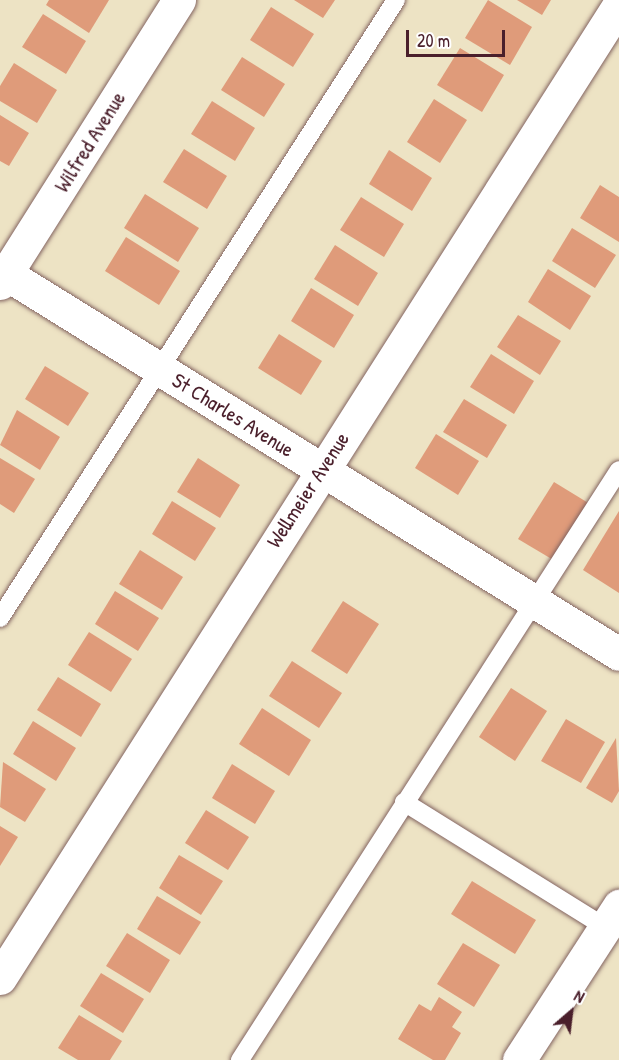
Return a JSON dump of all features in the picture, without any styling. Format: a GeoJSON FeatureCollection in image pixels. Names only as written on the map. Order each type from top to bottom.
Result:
{"type":"FeatureCollection","features":[{"type":"Feature","properties":{"kind":"street","name":"Wilfred Avenue"},"geometry":{"type":"LineString","coordinates":[[2,276],[179,0]]}},
{"type":"Feature","properties":{"kind":"street","name":"Wellmeier Avenue"},"geometry":{"type":"LineString","coordinates":[[0,978],[321,469],[619,5]]}},
{"type":"Feature","properties":{"kind":"street","name":"St Charles Avenue"},"geometry":{"type":"LineString","coordinates":[[2,276],[158,369],[531,602],[619,654]]}},
{"type":"Feature","properties":{"kind":"street"},"geometry":{"type":"LineString","coordinates":[[519,1060],[615,923]]}},
{"type":"Feature","properties":{"kind":"lane"},"geometry":{"type":"LineString","coordinates":[[0,618],[396,0]]}},
{"type":"Feature","properties":{"kind":"lane"},"geometry":{"type":"LineString","coordinates":[[240,1060],[531,602],[619,470]]}},
{"type":"Feature","properties":{"kind":"lane"},"geometry":{"type":"LineString","coordinates":[[404,802],[615,923]]}},
{"type":"Feature","properties":{"kind":"building"},"geometry":{"type":"Polygon","coordinates":[[[49,0],[109,0],[89,33],[46,5],[49,0]]]}},
{"type":"Feature","properties":{"kind":"building"},"geometry":{"type":"Polygon","coordinates":[[[294,0],[335,0],[323,18],[294,0]]]}},
{"type":"Feature","properties":{"kind":"building"},"geometry":{"type":"Polygon","coordinates":[[[488,0],[532,27],[510,65],[465,38],[488,0]]]}},
{"type":"Feature","properties":{"kind":"building"},"geometry":{"type":"Polygon","coordinates":[[[517,0],[551,0],[542,15],[517,0]]]}},
{"type":"Feature","properties":{"kind":"building"},"geometry":{"type":"Polygon","coordinates":[[[271,7],[314,34],[293,67],[250,40],[271,7]]]}},
{"type":"Feature","properties":{"kind":"building"},"geometry":{"type":"Polygon","coordinates":[[[43,14],[86,41],[66,74],[22,47],[43,14]]]}},
{"type":"Feature","properties":{"kind":"building"},"geometry":{"type":"Polygon","coordinates":[[[460,48],[504,75],[482,112],[437,85],[460,48]]]}},
{"type":"Feature","properties":{"kind":"building"},"geometry":{"type":"Polygon","coordinates":[[[242,57],[285,84],[264,117],[221,90],[242,57]]]}},
{"type":"Feature","properties":{"kind":"building"},"geometry":{"type":"Polygon","coordinates":[[[14,63],[57,90],[37,123],[0,101],[0,86],[14,63]]]}},
{"type":"Feature","properties":{"kind":"building"},"geometry":{"type":"Polygon","coordinates":[[[434,99],[467,120],[440,163],[407,142],[434,99]]]}},
{"type":"Feature","properties":{"kind":"building"},"geometry":{"type":"Polygon","coordinates":[[[212,101],[255,128],[235,161],[191,134],[212,101]]]}},
{"type":"Feature","properties":{"kind":"building"},"geometry":{"type":"Polygon","coordinates":[[[0,115],[29,133],[9,166],[0,161],[0,115]]]}},
{"type":"Feature","properties":{"kind":"building"},"geometry":{"type":"Polygon","coordinates":[[[184,149],[227,176],[207,209],[163,182],[184,149]]]}},
{"type":"Feature","properties":{"kind":"building"},"geometry":{"type":"Polygon","coordinates":[[[389,150],[432,178],[412,211],[369,184],[389,150]]]}},
{"type":"Feature","properties":{"kind":"building"},"geometry":{"type":"Polygon","coordinates":[[[600,185],[619,197],[619,242],[580,218],[600,185]]]}},
{"type":"Feature","properties":{"kind":"building"},"geometry":{"type":"Polygon","coordinates":[[[145,194],[199,228],[178,262],[124,228],[145,194]]]}},
{"type":"Feature","properties":{"kind":"building"},"geometry":{"type":"Polygon","coordinates":[[[361,197],[404,224],[384,257],[340,230],[361,197]]]}},
{"type":"Feature","properties":{"kind":"building"},"geometry":{"type":"Polygon","coordinates":[[[572,228],[616,255],[595,288],[552,261],[572,228]]]}},
{"type":"Feature","properties":{"kind":"building"},"geometry":{"type":"Polygon","coordinates":[[[126,237],[180,271],[159,305],[105,271],[126,237]]]}},
{"type":"Feature","properties":{"kind":"building"},"geometry":{"type":"Polygon","coordinates":[[[335,245],[378,273],[358,306],[314,279],[335,245]]]}},
{"type":"Feature","properties":{"kind":"building"},"geometry":{"type":"Polygon","coordinates":[[[548,269],[591,296],[570,330],[528,302],[548,269]]]}},
{"type":"Feature","properties":{"kind":"building"},"geometry":{"type":"Polygon","coordinates":[[[311,288],[354,315],[334,348],[291,321],[311,288]]]}},
{"type":"Feature","properties":{"kind":"building"},"geometry":{"type":"Polygon","coordinates":[[[518,315],[561,341],[540,375],[497,347],[518,315]]]}},
{"type":"Feature","properties":{"kind":"building"},"geometry":{"type":"Polygon","coordinates":[[[279,334],[322,361],[301,395],[258,368],[279,334]]]}},
{"type":"Feature","properties":{"kind":"building"},"geometry":{"type":"Polygon","coordinates":[[[491,354],[534,381],[514,414],[470,387],[491,354]]]}},
{"type":"Feature","properties":{"kind":"building"},"geometry":{"type":"Polygon","coordinates":[[[45,366],[89,393],[68,426],[25,399],[45,366]]]}},
{"type":"Feature","properties":{"kind":"building"},"geometry":{"type":"Polygon","coordinates":[[[464,399],[507,425],[487,458],[443,432],[464,399]]]}},
{"type":"Feature","properties":{"kind":"building"},"geometry":{"type":"Polygon","coordinates":[[[17,410],[60,437],[40,470],[0,445],[17,410]]]}},
{"type":"Feature","properties":{"kind":"building"},"geometry":{"type":"Polygon","coordinates":[[[436,434],[479,461],[458,495],[415,468],[436,434]]]}},
{"type":"Feature","properties":{"kind":"building"},"geometry":{"type":"Polygon","coordinates":[[[0,458],[35,479],[14,513],[0,504],[0,458]]]}},
{"type":"Feature","properties":{"kind":"building"},"geometry":{"type":"Polygon","coordinates":[[[198,458],[240,485],[220,518],[177,492],[198,458]]]}},
{"type":"Feature","properties":{"kind":"building"},"geometry":{"type":"Polygon","coordinates":[[[554,482],[590,504],[555,561],[518,539],[554,482]]]}},
{"type":"Feature","properties":{"kind":"building"},"geometry":{"type":"Polygon","coordinates":[[[172,501],[216,528],[195,561],[152,534],[172,501]]]}},
{"type":"Feature","properties":{"kind":"building"},"geometry":{"type":"Polygon","coordinates":[[[619,511],[619,593],[583,570],[619,511]]]}},
{"type":"Feature","properties":{"kind":"building"},"geometry":{"type":"Polygon","coordinates":[[[140,550],[183,577],[162,610],[119,584],[140,550]]]}},
{"type":"Feature","properties":{"kind":"building"},"geometry":{"type":"Polygon","coordinates":[[[115,591],[159,618],[138,651],[95,624],[115,591]]]}},
{"type":"Feature","properties":{"kind":"building"},"geometry":{"type":"Polygon","coordinates":[[[343,601],[379,624],[347,674],[311,651],[343,601]]]}},
{"type":"Feature","properties":{"kind":"building"},"geometry":{"type":"Polygon","coordinates":[[[89,632],[132,659],[111,692],[68,665],[89,632]]]}},
{"type":"Feature","properties":{"kind":"building"},"geometry":{"type":"Polygon","coordinates":[[[292,661],[342,693],[319,728],[269,696],[292,661]]]}},
{"type":"Feature","properties":{"kind":"building"},"geometry":{"type":"Polygon","coordinates":[[[58,677],[101,704],[81,737],[37,710],[58,677]]]}},
{"type":"Feature","properties":{"kind":"building"},"geometry":{"type":"Polygon","coordinates":[[[511,688],[547,711],[515,761],[479,737],[511,688]]]}},
{"type":"Feature","properties":{"kind":"building"},"geometry":{"type":"Polygon","coordinates":[[[262,708],[311,740],[289,776],[239,744],[262,708]]]}},
{"type":"Feature","properties":{"kind":"building"},"geometry":{"type":"Polygon","coordinates":[[[566,719],[605,742],[581,783],[541,761],[566,719]]]}},
{"type":"Feature","properties":{"kind":"building"},"geometry":{"type":"Polygon","coordinates":[[[33,721],[76,748],[56,781],[13,754],[33,721]]]}},
{"type":"Feature","properties":{"kind":"building"},"geometry":{"type":"Polygon","coordinates":[[[616,738],[619,791],[612,803],[586,788],[616,738]]]}},
{"type":"Feature","properties":{"kind":"building"},"geometry":{"type":"Polygon","coordinates":[[[3,762],[46,789],[25,822],[0,807],[3,762]]]}},
{"type":"Feature","properties":{"kind":"building"},"geometry":{"type":"Polygon","coordinates":[[[232,764],[275,791],[255,824],[212,798],[232,764]]]}},
{"type":"Feature","properties":{"kind":"building"},"geometry":{"type":"Polygon","coordinates":[[[206,810],[249,837],[228,870],[185,843],[206,810]]]}},
{"type":"Feature","properties":{"kind":"building"},"geometry":{"type":"Polygon","coordinates":[[[0,826],[18,837],[0,866],[0,826]]]}},
{"type":"Feature","properties":{"kind":"building"},"geometry":{"type":"Polygon","coordinates":[[[179,855],[223,881],[201,915],[159,888],[179,855]]]}},
{"type":"Feature","properties":{"kind":"building"},"geometry":{"type":"Polygon","coordinates":[[[472,881],[536,920],[515,954],[451,914],[472,881]]]}},
{"type":"Feature","properties":{"kind":"building"},"geometry":{"type":"Polygon","coordinates":[[[157,896],[201,922],[180,955],[137,929],[157,896]]]}},
{"type":"Feature","properties":{"kind":"building"},"geometry":{"type":"Polygon","coordinates":[[[127,933],[170,960],[150,993],[106,966],[127,933]]]}},
{"type":"Feature","properties":{"kind":"building"},"geometry":{"type":"Polygon","coordinates":[[[463,943],[500,965],[474,1007],[437,984],[463,943]]]}},
{"type":"Feature","properties":{"kind":"building"},"geometry":{"type":"Polygon","coordinates":[[[101,973],[144,999],[123,1033],[80,1006],[101,973]]]}},
{"type":"Feature","properties":{"kind":"building"},"geometry":{"type":"Polygon","coordinates":[[[439,997],[462,1012],[452,1027],[461,1033],[445,1060],[433,1060],[398,1039],[419,1004],[431,1011],[439,997]]]}},
{"type":"Feature","properties":{"kind":"building"},"geometry":{"type":"Polygon","coordinates":[[[79,1015],[122,1041],[110,1060],[78,1060],[58,1048],[79,1015]]]}}]}
